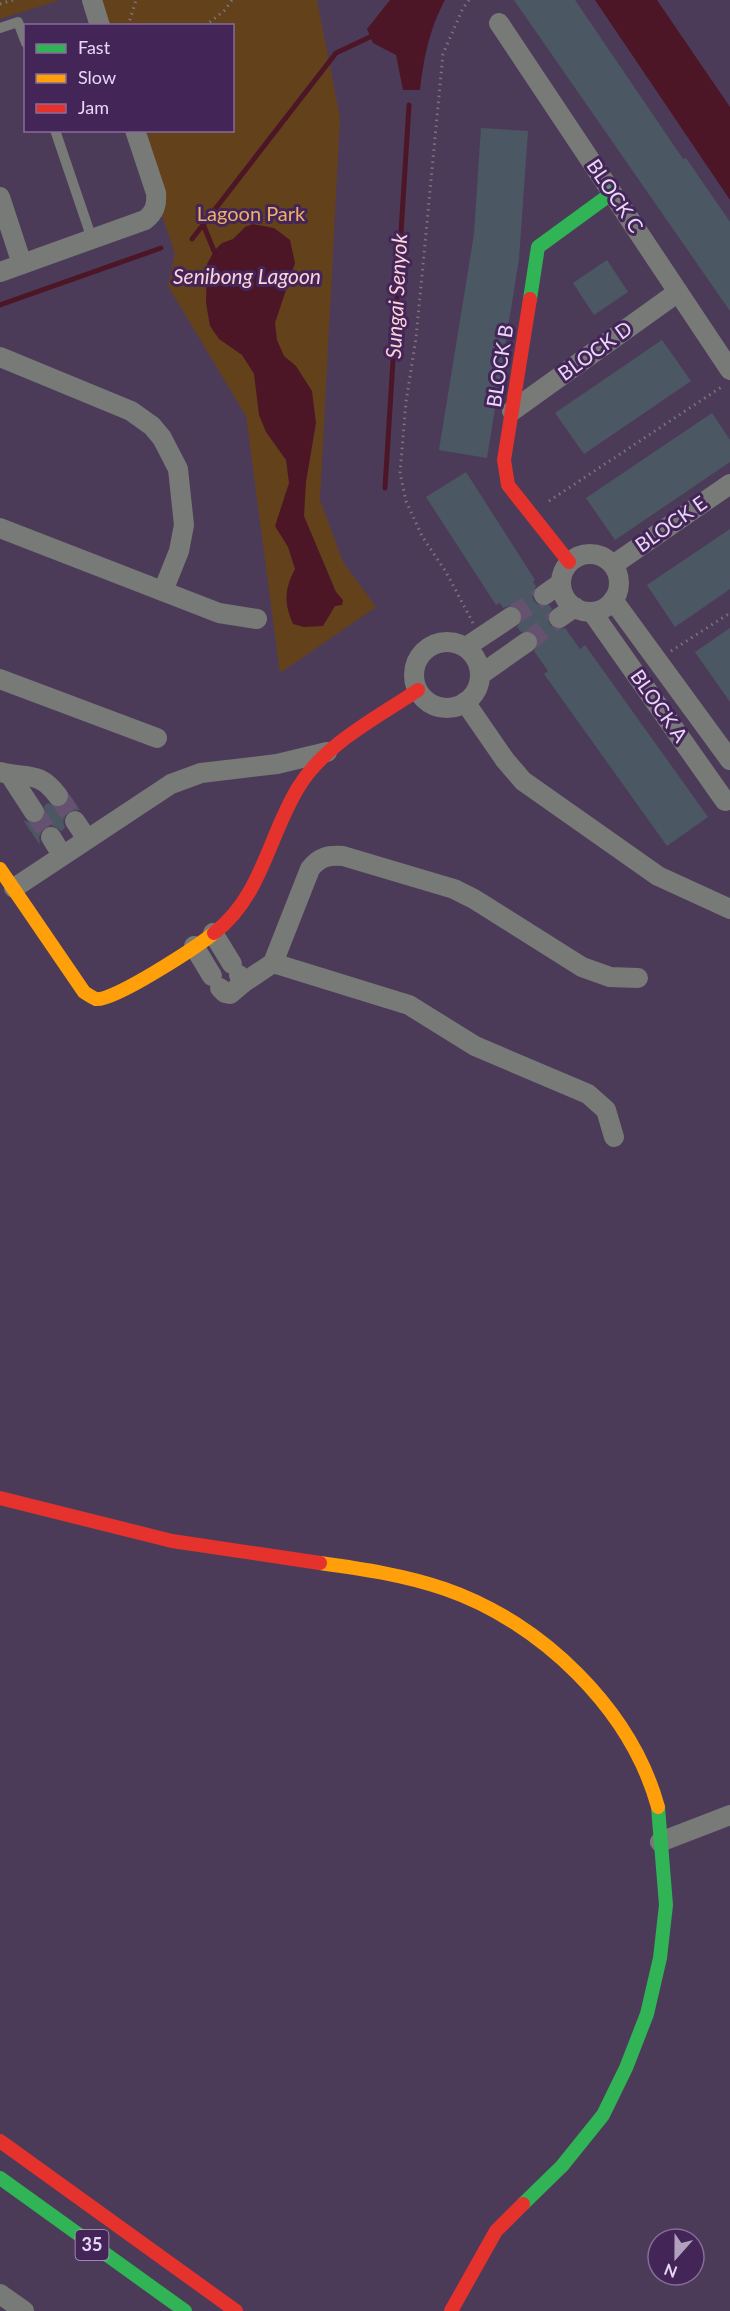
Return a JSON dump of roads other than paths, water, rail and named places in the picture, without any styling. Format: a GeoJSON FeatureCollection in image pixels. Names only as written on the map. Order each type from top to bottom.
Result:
{"type":"FeatureCollection","features":[{"type":"Feature","properties":{"kind":"main road","name":"BLOCK B"},"geometry":{"type":"LineString","coordinates":[[568,562],[508,485],[504,460],[538,247],[612,193]]}},
{"type":"Feature","properties":{"kind":"main road"},"geometry":{"type":"LineString","coordinates":[[0,869],[80,987],[96,999],[110,997],[194,946],[232,916],[255,882],[298,787],[307,774],[331,751],[418,690]]}},
{"type":"Feature","properties":{"kind":"main road"},"geometry":{"type":"LineString","coordinates":[[0,1498],[172,1541],[394,1574],[447,1590],[492,1610],[537,1640],[569,1666],[600,1700],[629,1738],[650,1777],[661,1817],[660,1842],[666,1905],[660,1958],[646,2014],[626,2068],[603,2115],[562,2166],[496,2231],[451,2311]]}},
{"type":"Feature","properties":{"kind":"main road","name":"35"},"geometry":{"type":"LineString","coordinates":[[0,2140],[236,2311]]}},
{"type":"Feature","properties":{"kind":"main road","name":"35"},"geometry":{"type":"LineString","coordinates":[[0,2178],[185,2311]]}},
{"type":"Feature","properties":{"kind":"street"},"geometry":{"type":"LineString","coordinates":[[92,0],[99,24]]}},
{"type":"Feature","properties":{"kind":"street","name":"BLOCK C"},"geometry":{"type":"LineString","coordinates":[[499,23],[730,370]]}},
{"type":"Feature","properties":{"kind":"street"},"geometry":{"type":"LineString","coordinates":[[0,272],[145,220],[155,208],[156,193],[136,132]]}},
{"type":"Feature","properties":{"kind":"street"},"geometry":{"type":"LineString","coordinates":[[0,197],[22,264]]}},
{"type":"Feature","properties":{"kind":"street","name":"BLOCK D"},"geometry":{"type":"LineString","coordinates":[[512,411],[678,292]]}},
{"type":"Feature","properties":{"kind":"street"},"geometry":{"type":"LineString","coordinates":[[0,357],[131,411],[152,426],[162,438],[178,469],[184,525],[179,551],[163,591]]}},
{"type":"Feature","properties":{"kind":"street","name":"BLOCK E"},"geometry":{"type":"LineString","coordinates":[[613,565],[730,484]]}},
{"type":"Feature","properties":{"kind":"street"},"geometry":{"type":"LineString","coordinates":[[0,528],[219,613],[257,620]]}},
{"type":"Feature","properties":{"kind":"street"},"geometry":{"type":"LineString","coordinates":[[588,554],[606,559],[613,565],[619,582],[613,600],[608,606],[575,612],[563,593],[561,584],[568,562],[588,554]]}},
{"type":"Feature","properties":{"kind":"street"},"geometry":{"type":"LineString","coordinates":[[544,595],[561,584]]}},
{"type":"Feature","properties":{"kind":"street"},"geometry":{"type":"LineString","coordinates":[[613,600],[730,760]]}},
{"type":"Feature","properties":{"kind":"street","name":"BLOCK A"},"geometry":{"type":"LineString","coordinates":[[575,612],[725,801]]}},
{"type":"Feature","properties":{"kind":"street"},"geometry":{"type":"LineString","coordinates":[[473,643],[480,675],[478,686],[465,702],[445,707],[425,698],[418,690],[415,669],[426,650],[445,642],[473,643],[511,617]]}},
{"type":"Feature","properties":{"kind":"street"},"geometry":{"type":"LineString","coordinates":[[480,675],[527,642]]}},
{"type":"Feature","properties":{"kind":"street"},"geometry":{"type":"LineString","coordinates":[[0,679],[158,738]]}},
{"type":"Feature","properties":{"kind":"street"},"geometry":{"type":"LineString","coordinates":[[465,702],[505,760],[524,781],[658,876],[730,909]]}},
{"type":"Feature","properties":{"kind":"street"},"geometry":{"type":"LineString","coordinates":[[14,888],[188,776],[288,762],[331,751]]}},
{"type":"Feature","properties":{"kind":"street"},"geometry":{"type":"LineString","coordinates":[[5,773],[34,776],[41,779],[58,796]]}},
{"type":"Feature","properties":{"kind":"street"},"geometry":{"type":"LineString","coordinates":[[5,773],[34,812]]}},
{"type":"Feature","properties":{"kind":"street"},"geometry":{"type":"LineString","coordinates":[[75,821],[87,839]]}},
{"type":"Feature","properties":{"kind":"street"},"geometry":{"type":"LineString","coordinates":[[51,837],[62,855]]}},
{"type":"Feature","properties":{"kind":"street"},"geometry":{"type":"LineString","coordinates":[[273,963],[310,869],[323,857],[331,855],[343,856],[454,890],[474,899],[582,967],[610,976],[638,978]]}},
{"type":"Feature","properties":{"kind":"street"},"geometry":{"type":"LineString","coordinates":[[213,933],[238,974]]}},
{"type":"Feature","properties":{"kind":"street"},"geometry":{"type":"LineString","coordinates":[[194,946],[225,993],[230,994],[238,974]]}},
{"type":"Feature","properties":{"kind":"street"},"geometry":{"type":"LineString","coordinates":[[238,974],[273,963],[409,1005],[476,1046],[588,1094],[606,1110],[614,1137]]}},
{"type":"Feature","properties":{"kind":"street"},"geometry":{"type":"LineString","coordinates":[[660,1842],[730,1815]]}},
{"type":"Feature","properties":{"kind":"street"},"geometry":{"type":"LineString","coordinates":[[0,2294],[24,2311]]}},
{"type":"Feature","properties":{"kind":"lane"},"geometry":{"type":"LineString","coordinates":[[0,28],[18,22],[24,38]]}},
{"type":"Feature","properties":{"kind":"lane"},"geometry":{"type":"LineString","coordinates":[[56,132],[92,239]]}},
{"type":"Feature","properties":{"kind":"water"},"geometry":{"type":"Polygon","coordinates":[[[390,0],[445,0],[428,44],[420,90],[403,90],[396,55],[373,43],[367,29],[390,0]]]}},
{"type":"Feature","properties":{"kind":"water"},"geometry":{"type":"Polygon","coordinates":[[[595,0],[657,0],[730,107],[730,200],[595,0]]]}},
{"type":"Feature","properties":{"kind":"water","name":"Senibong Lagoon"},"geometry":{"type":"Polygon","coordinates":[[[253,224],[274,228],[290,240],[295,263],[275,323],[277,340],[284,356],[296,366],[312,391],[316,423],[306,482],[304,516],[336,592],[343,600],[342,605],[335,606],[323,626],[304,627],[293,624],[287,603],[287,590],[295,569],[288,547],[275,526],[289,483],[286,460],[266,432],[259,415],[254,374],[242,355],[219,339],[210,326],[206,303],[207,264],[214,251],[222,243],[233,239],[245,227],[253,224]]]}},
{"type":"Feature","properties":{"kind":"waterway","name":"Sungai Senyok"},"geometry":{"type":"LineString","coordinates":[[192,239],[336,53],[370,37]]}},
{"type":"Feature","properties":{"kind":"waterway","name":"Sungai Senyok"},"geometry":{"type":"LineString","coordinates":[[385,488],[409,105]]}},
{"type":"Feature","properties":{"kind":"waterway"},"geometry":{"type":"LineString","coordinates":[[203,224],[214,251]]}},
{"type":"Feature","properties":{"kind":"waterway","name":"Sungai Senyok"},"geometry":{"type":"LineString","coordinates":[[0,305],[161,248]]}},
{"type":"Feature","properties":{"kind":"tunnel"},"geometry":{"type":"LineString","coordinates":[[511,617],[544,595]]}},
{"type":"Feature","properties":{"kind":"tunnel"},"geometry":{"type":"LineString","coordinates":[[527,642],[559,618]]}},
{"type":"Feature","properties":{"kind":"tunnel"},"geometry":{"type":"LineString","coordinates":[[58,796],[75,821]]}},
{"type":"Feature","properties":{"kind":"tunnel"},"geometry":{"type":"LineString","coordinates":[[34,812],[51,837]]}},
{"type":"Feature","properties":{"kind":"park label","name":"Lagoon Park"},"geometry":{"type":"Point","coordinates":[251,214]}}]}
